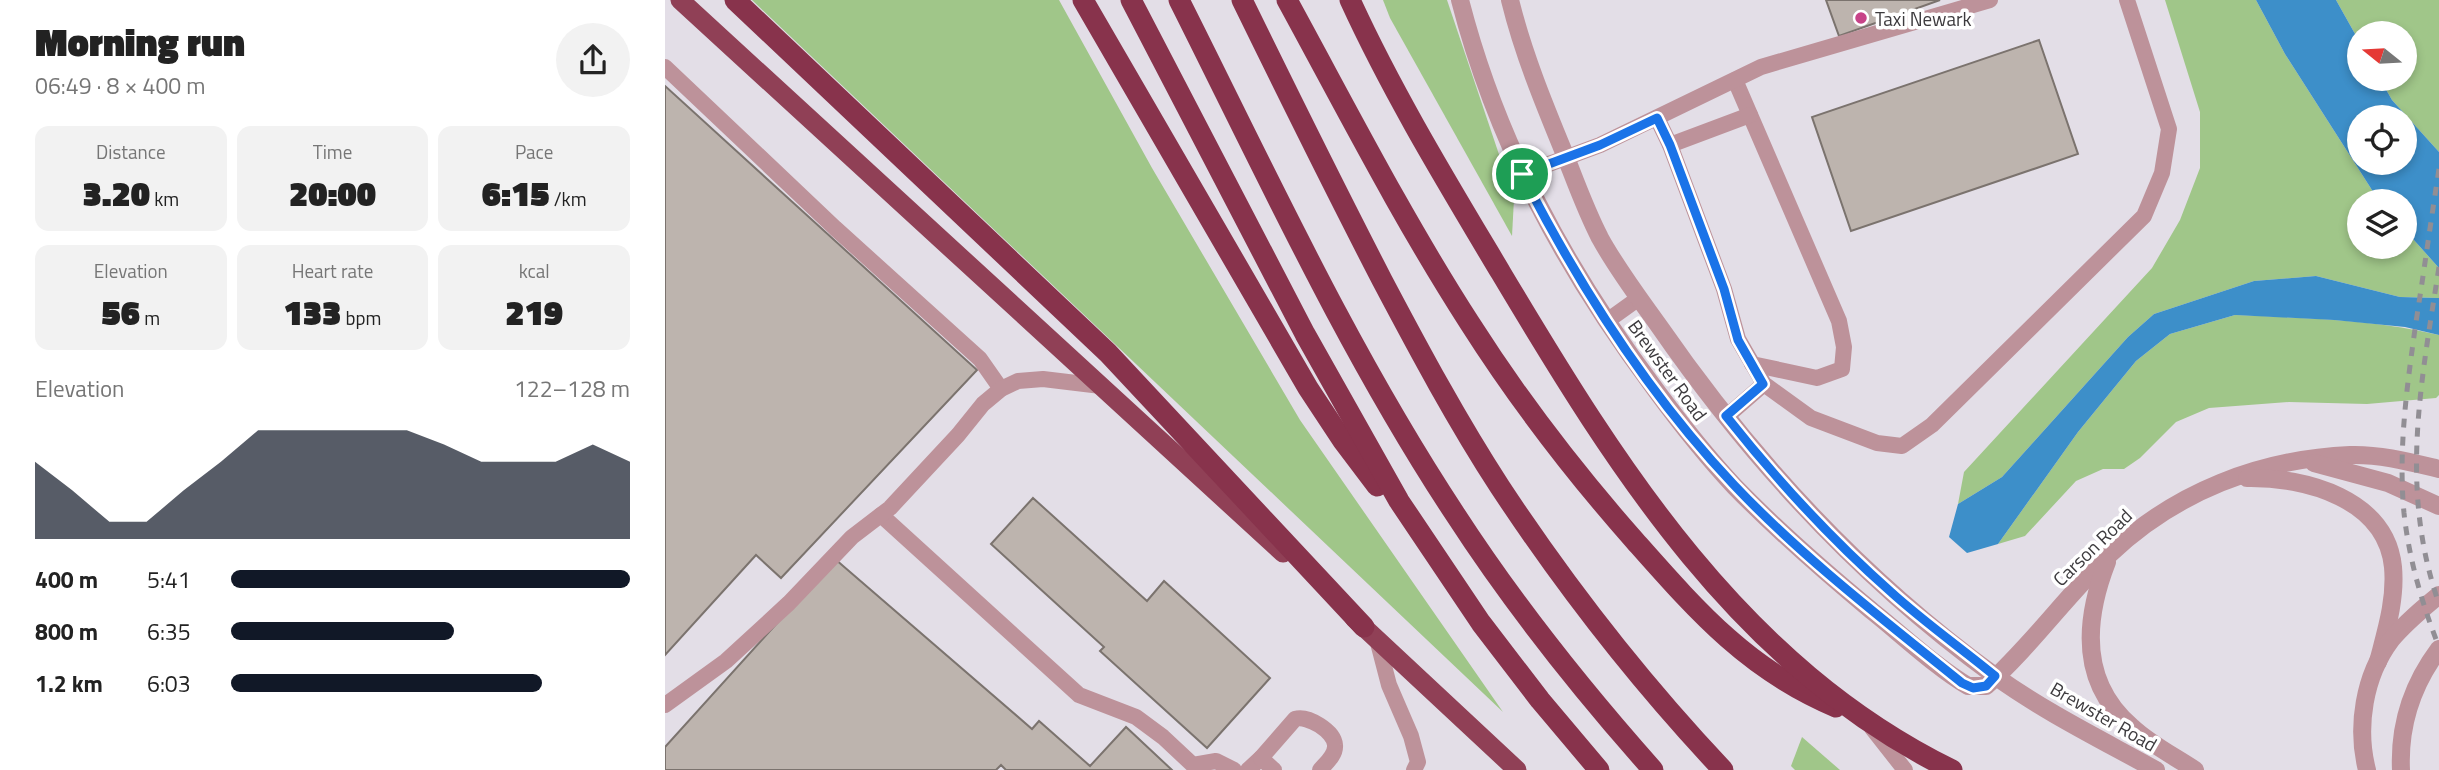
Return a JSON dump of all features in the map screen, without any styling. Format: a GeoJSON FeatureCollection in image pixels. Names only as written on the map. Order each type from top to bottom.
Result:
{"type":"FeatureCollection","features":[{"type":"Feature","properties":{"kind":"highway"},"geometry":{"type":"LineString","coordinates":[[680,0],[1517,770]]}},
{"type":"Feature","properties":{"kind":"highway"},"geometry":{"type":"LineString","coordinates":[[735,0],[1108,353],[1370,633]]}},
{"type":"Feature","properties":{"kind":"highway"},"geometry":{"type":"LineString","coordinates":[[1083,0],[1308,388],[1363,467],[1511,663],[1598,770]]}},
{"type":"Feature","properties":{"kind":"highway"},"geometry":{"type":"LineString","coordinates":[[1131,0],[1339,397],[1399,501],[1453,583]]}},
{"type":"Feature","properties":{"kind":"highway"},"geometry":{"type":"LineString","coordinates":[[1179,0],[1333,305],[1427,471],[1536,630],[1596,706],[1653,770]]}},
{"type":"Feature","properties":{"kind":"highway"},"geometry":{"type":"LineString","coordinates":[[1242,0],[1403,320],[1500,486],[1554,566],[1613,643],[1723,770]]}},
{"type":"Feature","properties":{"kind":"highway"},"geometry":{"type":"LineString","coordinates":[[1287,0],[1435,268],[1506,378],[1563,455],[1656,564],[1739,650],[1807,694],[1864,718]]}},
{"type":"Feature","properties":{"kind":"highway"},"geometry":{"type":"LineString","coordinates":[[1351,4],[1469,220],[1573,393],[1642,495],[1699,567],[1753,626],[1803,671],[1864,718],[1952,770]]}},
{"type":"Feature","properties":{"kind":"street","name":"Brewster Road"},"geometry":{"type":"LineString","coordinates":[[1460,0],[1491,101],[1522,174],[1561,248],[1637,365],[1700,447],[1736,487],[1792,541],[1962,683],[1979,688],[1986,686],[1995,676]]}},
{"type":"Feature","properties":{"kind":"street","name":"Brewster Road"},"geometry":{"type":"LineString","coordinates":[[1510,0],[1525,51],[1601,239],[1681,359],[1726,416],[1798,499],[1882,584],[1995,676],[2083,730],[2156,770]]}},
{"type":"Feature","properties":{"kind":"street"},"geometry":{"type":"LineString","coordinates":[[2304,461],[2350,455],[2368,456],[2407,461],[2439,469]]}},
{"type":"Feature","properties":{"kind":"street","name":"Carson Road"},"geometry":{"type":"LineString","coordinates":[[1995,676],[2110,554],[2148,521],[2207,487],[2230,478],[2304,461],[2388,483],[2439,506]]}},
{"type":"Feature","properties":{"kind":"street"},"geometry":{"type":"LineString","coordinates":[[2230,478],[2284,480],[2318,488],[2352,503],[2375,523],[2390,551],[2394,584],[2390,617],[2362,718],[2362,748],[2367,770]]}},
{"type":"Feature","properties":{"kind":"street"},"geometry":{"type":"LineString","coordinates":[[2110,554],[2098,587],[2091,628],[2090,650],[2096,674],[2105,695],[2132,727],[2195,770]]}},
{"type":"Feature","properties":{"kind":"street"},"geometry":{"type":"LineString","coordinates":[[2378,662],[2406,623],[2439,595]]}},
{"type":"Feature","properties":{"kind":"street"},"geometry":{"type":"LineString","coordinates":[[2401,770],[2402,729],[2426,668],[2439,649]]}},
{"type":"Feature","properties":{"kind":"lane"},"geometry":{"type":"LineString","coordinates":[[1522,174],[1600,145],[1761,67],[1990,0]]}},
{"type":"Feature","properties":{"kind":"lane"},"geometry":{"type":"LineString","coordinates":[[1657,118],[1670,145],[1724,289],[1738,340],[1763,384],[1811,418],[1877,443],[1902,446],[1932,425],[2144,216],[2162,173],[2169,129],[2127,0]]}},
{"type":"Feature","properties":{"kind":"lane"},"geometry":{"type":"LineString","coordinates":[[665,68],[835,228],[980,359],[1001,389]]}},
{"type":"Feature","properties":{"kind":"lane"},"geometry":{"type":"LineString","coordinates":[[1735,80],[1839,321],[1844,347],[1842,369],[1817,378],[1752,364]]}},
{"type":"Feature","properties":{"kind":"lane"},"geometry":{"type":"LineString","coordinates":[[1670,145],[1750,115]]}},
{"type":"Feature","properties":{"kind":"lane"},"geometry":{"type":"LineString","coordinates":[[1607,321],[1639,298]]}},
{"type":"Feature","properties":{"kind":"lane"},"geometry":{"type":"LineString","coordinates":[[665,705],[726,661],[789,603],[852,537],[881,515],[958,435],[983,404],[1001,389],[1018,381],[1044,379],[1101,386]]}},
{"type":"Feature","properties":{"kind":"lane"},"geometry":{"type":"LineString","coordinates":[[1726,416],[1763,384]]}},
{"type":"Feature","properties":{"kind":"lane"},"geometry":{"type":"LineString","coordinates":[[881,515],[1079,695],[1136,717],[1193,765],[1216,761],[1234,770]]}},
{"type":"Feature","properties":{"kind":"lane"},"geometry":{"type":"LineString","coordinates":[[1370,633],[1388,685],[1411,736],[1418,762],[1414,770]]}},
{"type":"Feature","properties":{"kind":"lane"},"geometry":{"type":"LineString","coordinates":[[1248,770],[1295,719],[1306,718],[1313,720],[1335,741],[1336,748],[1320,770]]}},
{"type":"Feature","properties":{"kind":"lane"},"geometry":{"type":"LineString","coordinates":[[1864,718],[1905,770]]}},
{"type":"Feature","properties":{"kind":"lane"},"geometry":{"type":"LineString","coordinates":[[1261,758],[1274,770]]}},
{"type":"Feature","properties":{"kind":"green space"},"geometry":{"type":"Polygon","coordinates":[[[752,0],[1059,0],[1152,168],[1300,420],[1503,712],[752,0]]]}},
{"type":"Feature","properties":{"kind":"green space"},"geometry":{"type":"Polygon","coordinates":[[[1383,0],[1447,0],[1514,199],[1512,236],[1390,18],[1383,0]]]}},
{"type":"Feature","properties":{"kind":"green space"},"geometry":{"type":"Polygon","coordinates":[[[2165,0],[2256,0],[2285,54],[2347,151],[2347,175],[2362,175],[2371,189],[2347,189],[2347,259],[2417,259],[2417,243],[2439,268],[2439,298],[2400,297],[2316,276],[2254,281],[2154,314],[2128,337],[2002,477],[1958,504],[1964,472],[2152,268],[2180,220],[2200,168],[2200,112],[2165,0]]]}},
{"type":"Feature","properties":{"kind":"green space"},"geometry":{"type":"Polygon","coordinates":[[[2336,0],[2439,0],[2439,152],[2417,128],[2417,105],[2397,105],[2387,91],[2417,91],[2417,21],[2348,21],[2336,0]]]}},
{"type":"Feature","properties":{"kind":"green space"},"geometry":{"type":"Polygon","coordinates":[[[2235,315],[2363,322],[2439,335],[2439,395],[2436,398],[2367,404],[2289,402],[2209,408],[2176,422],[2140,458],[2124,469],[2103,469],[2076,481],[2025,536],[1998,544],[2078,432],[2136,361],[2170,334],[2235,315]]]}},
{"type":"Feature","properties":{"kind":"green space"},"geometry":{"type":"Polygon","coordinates":[[[1802,737],[1840,770],[1795,770],[1791,766],[1802,737]]]}},
{"type":"Feature","properties":{"kind":"water"},"geometry":{"type":"Polygon","coordinates":[[[2256,0],[2336,0],[2348,21],[2347,91],[2387,91],[2397,105],[2347,105],[2347,151],[2285,54],[2256,0]]]}},
{"type":"Feature","properties":{"kind":"water"},"geometry":{"type":"Polygon","coordinates":[[[2417,128],[2439,152],[2439,268],[2417,243],[2417,189],[2371,189],[2362,175],[2417,175],[2417,128]]]}},
{"type":"Feature","properties":{"kind":"water"},"geometry":{"type":"Polygon","coordinates":[[[2316,276],[2400,297],[2439,298],[2439,335],[2405,327],[2334,320],[2235,315],[2170,334],[2136,361],[2078,432],[1998,544],[1967,553],[1949,537],[1958,504],[2002,477],[2128,337],[2154,314],[2254,281],[2316,276]]]}},
{"type":"Feature","properties":{"kind":"building","name":"Taxi Newark"},"geometry":{"type":"Polygon","coordinates":[[[1826,0],[1940,0],[1839,36],[1826,0]]]}},
{"type":"Feature","properties":{"kind":"building"},"geometry":{"type":"Polygon","coordinates":[[[2039,40],[2078,154],[1851,231],[1812,117],[2039,40]]]}},
{"type":"Feature","properties":{"kind":"building"},"geometry":{"type":"Polygon","coordinates":[[[665,86],[977,370],[781,578],[756,555],[665,655],[665,86]]]}},
{"type":"Feature","properties":{"kind":"building"},"geometry":{"type":"Polygon","coordinates":[[[1033,498],[1147,601],[1164,581],[1270,678],[1207,748],[1100,651],[1104,647],[991,544],[1033,498]]]}},
{"type":"Feature","properties":{"kind":"building"},"geometry":{"type":"Polygon","coordinates":[[[835,559],[1032,729],[1039,721],[1090,766],[1126,727],[1172,770],[1006,770],[1001,765],[996,770],[665,770],[665,747],[835,559]]]}},
{"type":"Feature","properties":{"kind":"railway"},"geometry":{"type":"LineString","coordinates":[[2439,169],[2409,370],[2402,465],[2409,547],[2422,598],[2439,647]]}},
{"type":"Feature","properties":{"kind":"railway"},"geometry":{"type":"LineString","coordinates":[[2439,267],[2417,436],[2420,519],[2427,561],[2439,604]]}},
{"type":"Feature","properties":{"kind":"place","name":"Taxi Newark"},"geometry":{"type":"Point","coordinates":[1861,18]}},
{"type":"Feature","properties":{"kind":"route"},"geometry":{"type":"LineString","coordinates":[[1657,118],[1670,145],[1724,289],[1738,340],[1763,384],[1726,416],[1750,446],[1845,548],[1890,592],[1995,676],[1991,682],[1979,688],[1962,683],[1821,568],[1714,464],[1617,337],[1561,248],[1522,174],[1600,145],[1657,118]]}}]}
